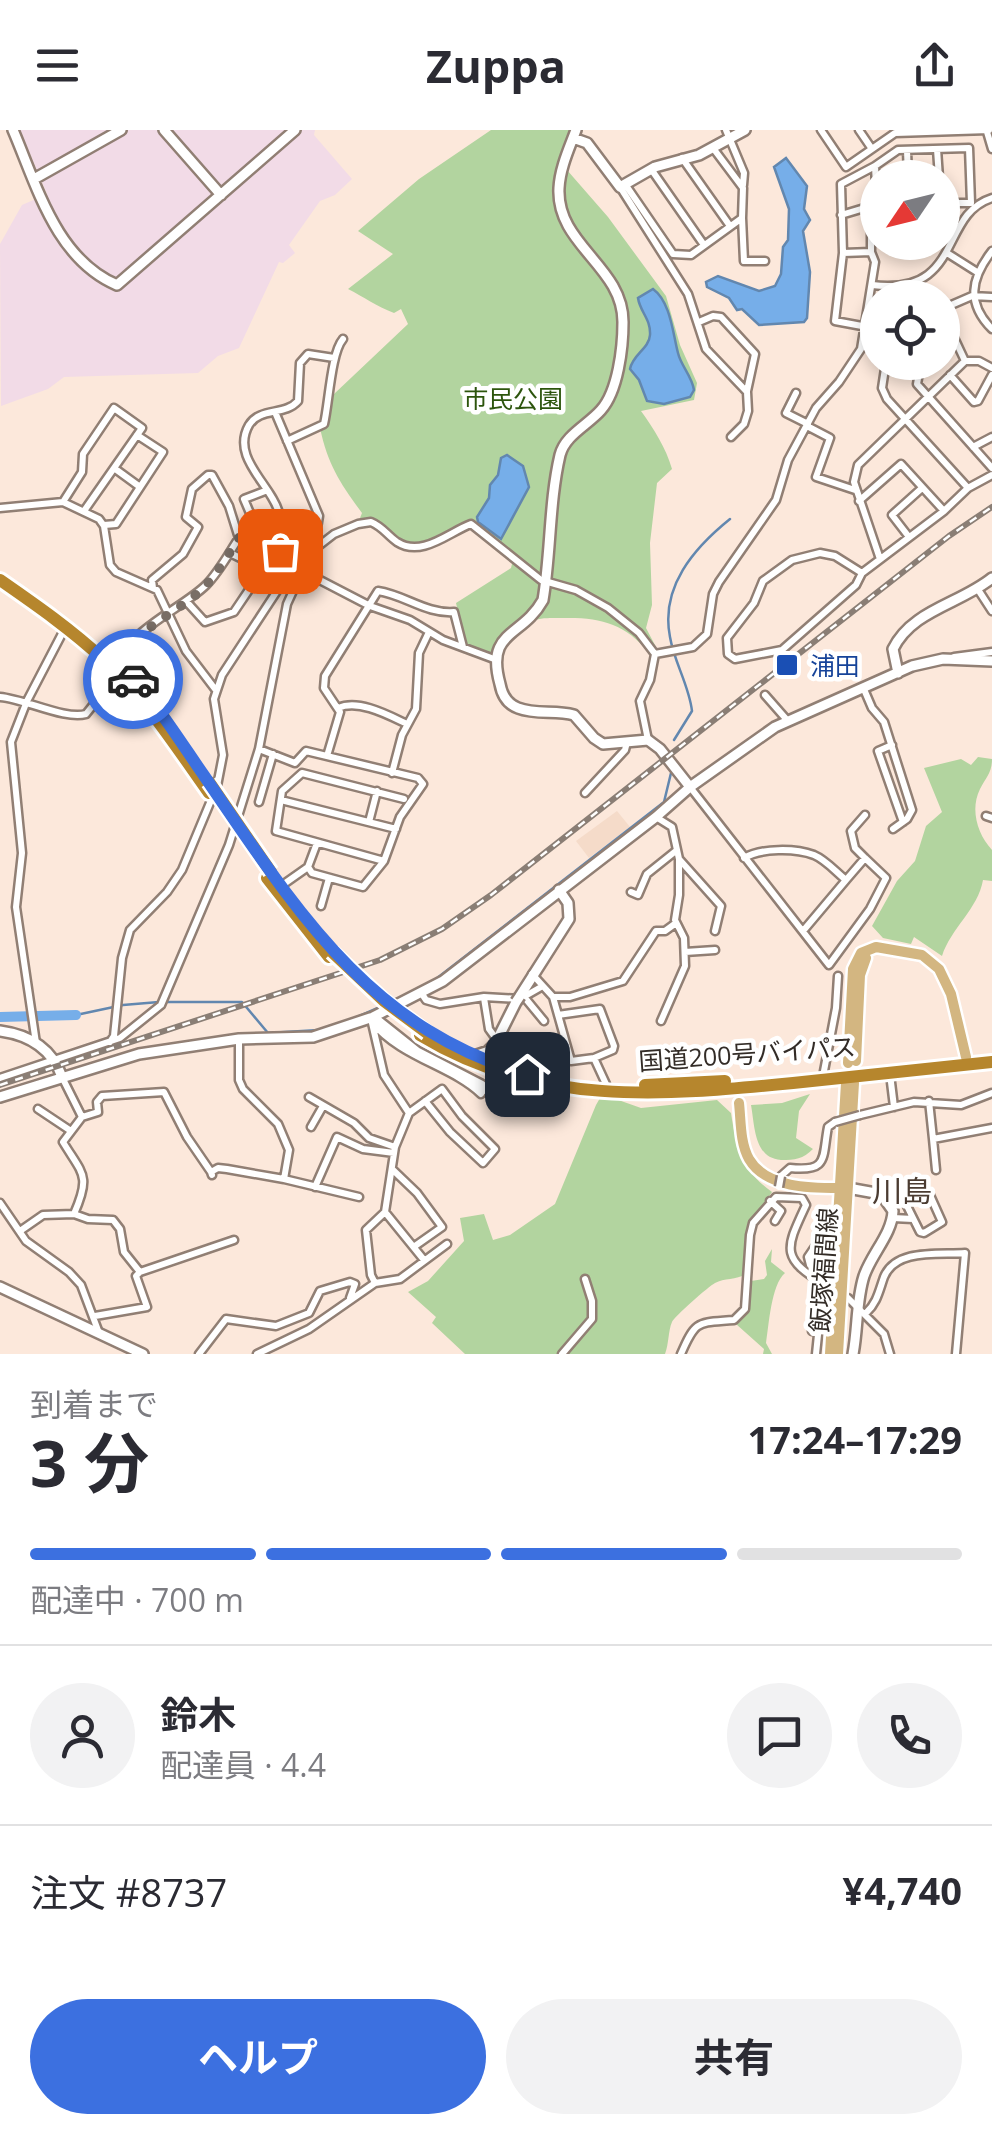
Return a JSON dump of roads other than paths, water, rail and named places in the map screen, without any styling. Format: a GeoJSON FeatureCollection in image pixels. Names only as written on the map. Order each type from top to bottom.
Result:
{"type":"FeatureCollection","features":[{"type":"Feature","properties":{"kind":"highway"},"geometry":{"type":"LineString","coordinates":[[0,576],[118,668]]}},
{"type":"Feature","properties":{"kind":"highway","name":"国道200号バイパス"},"geometry":{"type":"LineString","coordinates":[[0,576],[70,622],[157,709],[269,875],[331,954],[423,1034],[503,1067],[554,1080],[606,1084],[702,1084],[992,1058]]}},
{"type":"Feature","properties":{"kind":"highway"},"geometry":{"type":"LineString","coordinates":[[269,875],[331,954]]}},
{"type":"Feature","properties":{"kind":"highway"},"geometry":{"type":"LineString","coordinates":[[423,1034],[476,1065],[527,1087],[602,1092],[677,1094],[889,1073],[992,1058]]}},
{"type":"Feature","properties":{"kind":"main road"},"geometry":{"type":"LineString","coordinates":[[852,1062],[853,969],[868,949],[922,956],[939,969],[950,994],[966,1058]]}},
{"type":"Feature","properties":{"kind":"main road"},"geometry":{"type":"LineString","coordinates":[[677,1094],[722,1093],[739,1103],[751,1090],[798,1082]]}},
{"type":"Feature","properties":{"kind":"main road","name":"飯塚福間線"},"geometry":{"type":"LineString","coordinates":[[834,1354],[850,1083]]}},
{"type":"Feature","properties":{"kind":"main road","name":"飯塚福間線"},"geometry":{"type":"LineString","coordinates":[[739,1103],[745,1149],[764,1175],[783,1183],[844,1188]]}},
{"type":"Feature","properties":{"kind":"street"},"geometry":{"type":"LineString","coordinates":[[12,130],[53,223],[69,248],[117,285],[295,130]]}},
{"type":"Feature","properties":{"kind":"street"},"geometry":{"type":"LineString","coordinates":[[34,179],[121,130]]}},
{"type":"Feature","properties":{"kind":"street"},"geometry":{"type":"LineString","coordinates":[[164,130],[221,194]]}},
{"type":"Feature","properties":{"kind":"street"},"geometry":{"type":"LineString","coordinates":[[622,185],[651,169],[713,148],[729,134],[745,130]]}},
{"type":"Feature","properties":{"kind":"street"},"geometry":{"type":"LineString","coordinates":[[821,130],[846,167],[895,132],[988,131],[992,148]]}},
{"type":"Feature","properties":{"kind":"street"},"geometry":{"type":"LineString","coordinates":[[859,130],[872,150]]}},
{"type":"Feature","properties":{"kind":"street"},"geometry":{"type":"LineString","coordinates":[[742,218],[691,254],[673,254],[622,185],[575,134],[560,176],[561,214],[568,230],[609,278],[620,303],[623,324],[608,400],[569,439],[560,456],[540,606],[496,649],[494,659],[501,690],[510,704],[532,712],[574,715],[603,744],[648,740],[660,749],[829,965],[870,909],[886,878],[855,848],[851,831],[865,815]]}},
{"type":"Feature","properties":{"kind":"street"},"geometry":{"type":"LineString","coordinates":[[729,134],[744,173],[744,260],[765,261]]}},
{"type":"Feature","properties":{"kind":"street"},"geometry":{"type":"LineString","coordinates":[[713,148],[743,188]]}},
{"type":"Feature","properties":{"kind":"street"},"geometry":{"type":"LineString","coordinates":[[884,160],[898,150],[969,148],[972,204],[960,229]]}},
{"type":"Feature","properties":{"kind":"street"},"geometry":{"type":"LineString","coordinates":[[938,149],[938,160]]}},
{"type":"Feature","properties":{"kind":"street"},"geometry":{"type":"LineString","coordinates":[[907,150],[907,160]]}},
{"type":"Feature","properties":{"kind":"street"},"geometry":{"type":"LineString","coordinates":[[682,158],[730,226]]}},
{"type":"Feature","properties":{"kind":"street"},"geometry":{"type":"LineString","coordinates":[[651,169],[704,245]]}},
{"type":"Feature","properties":{"kind":"street"},"geometry":{"type":"LineString","coordinates":[[860,174],[841,184],[844,253],[835,321],[860,326]]}},
{"type":"Feature","properties":{"kind":"street"},"geometry":{"type":"LineString","coordinates":[[622,185],[688,294],[706,348],[747,392]]}},
{"type":"Feature","properties":{"kind":"street"},"geometry":{"type":"LineString","coordinates":[[960,204],[992,198]]}},
{"type":"Feature","properties":{"kind":"street"},"geometry":{"type":"LineString","coordinates":[[841,214],[860,210]]}},
{"type":"Feature","properties":{"kind":"street"},"geometry":{"type":"LineString","coordinates":[[992,251],[977,272],[972,296],[992,329]]}},
{"type":"Feature","properties":{"kind":"street"},"geometry":{"type":"LineString","coordinates":[[844,253],[860,252]]}},
{"type":"Feature","properties":{"kind":"street"},"geometry":{"type":"LineString","coordinates":[[919,280],[941,260]]}},
{"type":"Feature","properties":{"kind":"street"},"geometry":{"type":"LineString","coordinates":[[957,260],[977,272]]}},
{"type":"Feature","properties":{"kind":"street"},"geometry":{"type":"LineString","coordinates":[[960,302],[972,296],[992,297]]}},
{"type":"Feature","properties":{"kind":"street"},"geometry":{"type":"LineString","coordinates":[[699,322],[721,317],[755,354],[744,424],[731,437]]}},
{"type":"Feature","properties":{"kind":"street"},"geometry":{"type":"LineString","coordinates":[[287,441],[324,424],[334,358],[343,339]]}},
{"type":"Feature","properties":{"kind":"street"},"geometry":{"type":"LineString","coordinates":[[655,654],[693,646],[707,634],[713,594],[776,500],[788,460],[816,408],[860,351]]}},
{"type":"Feature","properties":{"kind":"street"},"geometry":{"type":"LineString","coordinates":[[960,351],[965,361]]}},
{"type":"Feature","properties":{"kind":"street"},"geometry":{"type":"LineString","coordinates":[[291,564],[280,551],[278,508],[265,491],[245,449],[246,437],[254,420],[288,410],[298,400],[300,363],[308,354],[334,358]]}},
{"type":"Feature","properties":{"kind":"street"},"geometry":{"type":"LineString","coordinates":[[954,380],[974,402],[992,372],[979,361],[965,361],[960,366]]}},
{"type":"Feature","properties":{"kind":"street"},"geometry":{"type":"LineString","coordinates":[[883,380],[887,400],[968,488]]}},
{"type":"Feature","properties":{"kind":"street"},"geometry":{"type":"LineString","coordinates":[[862,573],[834,556],[820,553],[792,560],[763,581],[754,603],[727,638],[728,654],[735,658],[782,650],[856,585],[862,573],[992,472],[916,384],[917,380]]}},
{"type":"Feature","properties":{"kind":"street"},"geometry":{"type":"LineString","coordinates":[[880,560],[859,501],[855,474],[862,458],[945,380]]}},
{"type":"Feature","properties":{"kind":"street"},"geometry":{"type":"LineString","coordinates":[[796,394],[786,413],[830,438],[816,477],[856,490]]}},
{"type":"Feature","properties":{"kind":"street"},"geometry":{"type":"LineString","coordinates":[[63,502],[82,472],[83,454],[114,408],[142,428],[84,511]]}},
{"type":"Feature","properties":{"kind":"street"},"geometry":{"type":"LineString","coordinates":[[274,412],[319,516],[313,548]]}},
{"type":"Feature","properties":{"kind":"street"},"geometry":{"type":"LineString","coordinates":[[104,526],[116,524],[162,452],[137,435]]}},
{"type":"Feature","properties":{"kind":"street"},"geometry":{"type":"LineString","coordinates":[[973,447],[992,437]]}},
{"type":"Feature","properties":{"kind":"street"},"geometry":{"type":"LineString","coordinates":[[859,501],[901,464],[944,511]]}},
{"type":"Feature","properties":{"kind":"street"},"geometry":{"type":"LineString","coordinates":[[114,468],[140,487]]}},
{"type":"Feature","properties":{"kind":"street"},"geometry":{"type":"LineString","coordinates":[[153,588],[152,580],[183,554],[198,527],[186,517],[194,486],[210,474],[229,506],[239,538],[370,606],[494,659]]}},
{"type":"Feature","properties":{"kind":"street"},"geometry":{"type":"LineString","coordinates":[[909,537],[892,515],[922,488]]}},
{"type":"Feature","properties":{"kind":"street"},"geometry":{"type":"LineString","coordinates":[[229,506],[265,491]]}},
{"type":"Feature","properties":{"kind":"street"},"geometry":{"type":"LineString","coordinates":[[244,499],[255,525],[254,546]]}},
{"type":"Feature","properties":{"kind":"street"},"geometry":{"type":"LineString","coordinates":[[0,508],[63,502],[104,526],[110,565],[116,572],[160,594],[186,651],[215,690]]}},
{"type":"Feature","properties":{"kind":"street"},"geometry":{"type":"LineString","coordinates":[[110,1042],[130,930],[167,892],[182,870],[218,786],[223,755],[214,710],[215,690],[291,564],[349,527],[364,522],[379,525],[394,540],[412,547],[440,540],[472,524],[541,580],[576,590],[606,607],[639,633],[655,654],[650,680],[640,701],[648,740]]}},
{"type":"Feature","properties":{"kind":"street"},"geometry":{"type":"LineString","coordinates":[[0,696],[82,716],[142,631],[207,584],[239,538]]}},
{"type":"Feature","properties":{"kind":"street"},"geometry":{"type":"LineString","coordinates":[[186,601],[205,622],[234,612],[264,568],[229,552]]}},
{"type":"Feature","properties":{"kind":"street"},"geometry":{"type":"LineString","coordinates":[[0,1078],[120,1038],[161,1004],[230,844],[258,749],[287,604],[302,569]]}},
{"type":"Feature","properties":{"kind":"street"},"geometry":{"type":"LineString","coordinates":[[898,672],[892,650],[904,634],[934,610],[992,578]]}},
{"type":"Feature","properties":{"kind":"street"},"geometry":{"type":"LineString","coordinates":[[977,588],[992,611]]}},
{"type":"Feature","properties":{"kind":"street"},"geometry":{"type":"LineString","coordinates":[[327,756],[338,708],[324,688],[325,676],[380,590],[432,612],[454,612],[463,648]]}},
{"type":"Feature","properties":{"kind":"street"},"geometry":{"type":"LineString","coordinates":[[36,1042],[16,907],[22,853],[12,742],[27,701],[66,627]]}},
{"type":"Feature","properties":{"kind":"street"},"geometry":{"type":"LineString","coordinates":[[392,772],[407,724],[416,710],[419,653],[428,632]]}},
{"type":"Feature","properties":{"kind":"street"},"geometry":{"type":"LineString","coordinates":[[0,1097],[139,1054],[239,1040],[314,1037],[372,1019],[422,994],[458,970],[690,786],[787,720],[898,672],[943,659],[992,652]]}},
{"type":"Feature","properties":{"kind":"street"},"geometry":{"type":"LineString","coordinates":[[943,659],[992,661]]}},
{"type":"Feature","properties":{"kind":"street"},"geometry":{"type":"LineString","coordinates":[[863,688],[884,722],[912,810],[893,829]]}},
{"type":"Feature","properties":{"kind":"street"},"geometry":{"type":"LineString","coordinates":[[765,695],[787,720]]}},
{"type":"Feature","properties":{"kind":"street"},"geometry":{"type":"LineString","coordinates":[[338,708],[348,704],[407,724]]}},
{"type":"Feature","properties":{"kind":"street"},"geometry":{"type":"LineString","coordinates":[[585,793],[625,750],[626,741]]}},
{"type":"Feature","properties":{"kind":"street"},"geometry":{"type":"LineString","coordinates":[[892,745],[878,751],[902,822]]}},
{"type":"Feature","properties":{"kind":"street"},"geometry":{"type":"LineString","coordinates":[[258,749],[295,763],[306,751],[418,778],[422,784],[400,817],[384,861],[363,887],[312,873],[308,867]]}},
{"type":"Feature","properties":{"kind":"street"},"geometry":{"type":"LineString","coordinates":[[259,802],[268,784],[273,754]]}},
{"type":"Feature","properties":{"kind":"street"},"geometry":{"type":"LineString","coordinates":[[384,861],[276,832],[282,791],[302,773],[403,799]]}},
{"type":"Feature","properties":{"kind":"street"},"geometry":{"type":"LineString","coordinates":[[369,822],[377,791]]}},
{"type":"Feature","properties":{"kind":"street"},"geometry":{"type":"LineString","coordinates":[[280,800],[396,829]]}},
{"type":"Feature","properties":{"kind":"street"},"geometry":{"type":"LineString","coordinates":[[656,816],[672,828],[678,855],[676,922],[686,952],[680,979],[661,1021]]}},
{"type":"Feature","properties":{"kind":"street"},"geometry":{"type":"LineString","coordinates":[[281,886],[308,867],[317,843]]}},
{"type":"Feature","properties":{"kind":"street"},"geometry":{"type":"LineString","coordinates":[[744,858],[764,852],[810,854],[846,880]]}},
{"type":"Feature","properties":{"kind":"street"},"geometry":{"type":"LineString","coordinates":[[631,892],[638,895],[647,874],[678,855]]}},
{"type":"Feature","properties":{"kind":"street"},"geometry":{"type":"LineString","coordinates":[[678,855],[720,906],[715,931]]}},
{"type":"Feature","properties":{"kind":"street"},"geometry":{"type":"LineString","coordinates":[[803,931],[864,858]]}},
{"type":"Feature","properties":{"kind":"street"},"geometry":{"type":"LineString","coordinates":[[472,1055],[487,1050],[497,1040],[532,974],[567,924],[571,888],[578,876]]}},
{"type":"Feature","properties":{"kind":"street"},"geometry":{"type":"LineString","coordinates":[[322,906],[329,878]]}},
{"type":"Feature","properties":{"kind":"street"},"geometry":{"type":"LineString","coordinates":[[558,890],[570,908]]}},
{"type":"Feature","properties":{"kind":"street"},"geometry":{"type":"LineString","coordinates":[[543,902],[560,900],[570,908]]}},
{"type":"Feature","properties":{"kind":"street"},"geometry":{"type":"LineString","coordinates":[[553,998],[570,997],[623,981],[656,930],[665,931],[676,922]]}},
{"type":"Feature","properties":{"kind":"street"},"geometry":{"type":"LineString","coordinates":[[686,952],[715,950]]}},
{"type":"Feature","properties":{"kind":"street"},"geometry":{"type":"LineString","coordinates":[[532,974],[541,987],[550,990],[571,1061],[594,1058],[614,1048],[600,1009],[558,1015]]}},
{"type":"Feature","properties":{"kind":"street"},"geometry":{"type":"LineString","coordinates":[[824,1072],[838,976]]}},
{"type":"Feature","properties":{"kind":"street"},"geometry":{"type":"LineString","coordinates":[[422,994],[426,1000],[440,1004],[484,998],[520,999],[541,987]]}},
{"type":"Feature","properties":{"kind":"street"},"geometry":{"type":"LineString","coordinates":[[484,998],[503,1067]]}},
{"type":"Feature","properties":{"kind":"street"},"geometry":{"type":"LineString","coordinates":[[520,999],[544,1021]]}},
{"type":"Feature","properties":{"kind":"street"},"geometry":{"type":"LineString","coordinates":[[372,1019],[412,1054],[472,1085],[481,1094]]}},
{"type":"Feature","properties":{"kind":"street"},"geometry":{"type":"LineString","coordinates":[[372,1019],[417,1052],[481,1084],[515,1110],[524,1108],[554,1086]]}},
{"type":"Feature","properties":{"kind":"street"},"geometry":{"type":"LineString","coordinates":[[372,1019],[384,1074],[409,1113]]}},
{"type":"Feature","properties":{"kind":"street"},"geometry":{"type":"LineString","coordinates":[[0,1031],[36,1042],[56,1061],[82,1117]]}},
{"type":"Feature","properties":{"kind":"street"},"geometry":{"type":"LineString","coordinates":[[239,1040],[239,1080],[278,1124],[289,1150],[284,1179]]}},
{"type":"Feature","properties":{"kind":"street"},"geometry":{"type":"LineString","coordinates":[[594,1058],[606,1084]]}},
{"type":"Feature","properties":{"kind":"street"},"geometry":{"type":"LineString","coordinates":[[889,1073],[894,1108]]}},
{"type":"Feature","properties":{"kind":"street"},"geometry":{"type":"LineString","coordinates":[[524,1108],[527,1087]]}},
{"type":"Feature","properties":{"kind":"street"},"geometry":{"type":"LineString","coordinates":[[375,1283],[366,1230],[385,1212],[395,1150],[409,1113],[425,1101],[442,1089],[494,1148],[483,1163],[425,1101]]}},
{"type":"Feature","properties":{"kind":"street"},"geometry":{"type":"LineString","coordinates":[[74,1214],[85,1186],[82,1168],[63,1142],[71,1131],[82,1117],[98,1112],[97,1102],[102,1096],[164,1092],[212,1174],[218,1168],[227,1168],[359,1196]]}},
{"type":"Feature","properties":{"kind":"street"},"geometry":{"type":"LineString","coordinates":[[681,1354],[697,1324],[704,1320],[734,1320],[745,1309],[753,1223],[773,1199],[781,1176],[790,1168],[812,1169],[820,1164],[826,1154],[828,1127],[860,1115],[928,1101],[961,1105],[992,1093]]}},
{"type":"Feature","properties":{"kind":"street"},"geometry":{"type":"LineString","coordinates":[[309,1097],[354,1124],[369,1138],[395,1150]]}},
{"type":"Feature","properties":{"kind":"street"},"geometry":{"type":"LineString","coordinates":[[928,1101],[936,1170]]}},
{"type":"Feature","properties":{"kind":"street"},"geometry":{"type":"LineString","coordinates":[[311,1127],[323,1106]]}},
{"type":"Feature","properties":{"kind":"street"},"geometry":{"type":"LineString","coordinates":[[38,1109],[71,1131]]}},
{"type":"Feature","properties":{"kind":"street"},"geometry":{"type":"LineString","coordinates":[[933,1139],[992,1128]]}},
{"type":"Feature","properties":{"kind":"street"},"geometry":{"type":"LineString","coordinates":[[314,1187],[337,1137],[363,1149],[395,1150]]}},
{"type":"Feature","properties":{"kind":"street"},"geometry":{"type":"LineString","coordinates":[[393,1169],[442,1227],[415,1246]]}},
{"type":"Feature","properties":{"kind":"street"},"geometry":{"type":"LineString","coordinates":[[844,1188],[881,1194],[890,1204],[893,1218],[872,1256],[853,1354]]}},
{"type":"Feature","properties":{"kind":"street"},"geometry":{"type":"LineString","coordinates":[[918,1192],[929,1193],[942,1222],[924,1233],[913,1219],[906,1198],[918,1192]]}},
{"type":"Feature","properties":{"kind":"street"},"geometry":{"type":"LineString","coordinates":[[773,1199],[802,1198],[806,1205],[791,1234],[790,1254],[795,1265],[824,1288]]}},
{"type":"Feature","properties":{"kind":"street"},"geometry":{"type":"LineString","coordinates":[[773,1199],[781,1211],[776,1222]]}},
{"type":"Feature","properties":{"kind":"street"},"geometry":{"type":"LineString","coordinates":[[0,1203],[26,1241],[81,1285],[99,1334]]}},
{"type":"Feature","properties":{"kind":"street"},"geometry":{"type":"LineString","coordinates":[[385,1212],[424,1260]]}},
{"type":"Feature","properties":{"kind":"street"},"geometry":{"type":"LineString","coordinates":[[20,1231],[43,1215],[74,1214],[88,1220],[112,1220],[120,1229],[124,1252],[140,1272]]}},
{"type":"Feature","properties":{"kind":"street"},"geometry":{"type":"LineString","coordinates":[[893,1218],[913,1219]]}},
{"type":"Feature","properties":{"kind":"street"},"geometry":{"type":"LineString","coordinates":[[816,1354],[824,1277],[808,1258],[824,1232]]}},
{"type":"Feature","properties":{"kind":"street"},"geometry":{"type":"LineString","coordinates":[[95,1316],[147,1307],[136,1276],[140,1272],[234,1240]]}},
{"type":"Feature","properties":{"kind":"street"},"geometry":{"type":"LineString","coordinates":[[257,1354],[309,1328],[375,1283],[400,1279],[447,1244]]}},
{"type":"Feature","properties":{"kind":"street"},"geometry":{"type":"LineString","coordinates":[[862,1310],[874,1305],[886,1272],[900,1260],[965,1253],[956,1354]]}},
{"type":"Feature","properties":{"kind":"street"},"geometry":{"type":"LineString","coordinates":[[562,1354],[592,1319],[594,1312],[584,1279]]}},
{"type":"Feature","properties":{"kind":"street"},"geometry":{"type":"LineString","coordinates":[[198,1354],[226,1320],[276,1326],[309,1313],[320,1291],[353,1282],[354,1292],[348,1302]]}},
{"type":"Feature","properties":{"kind":"street"},"geometry":{"type":"LineString","coordinates":[[0,1288],[144,1354]]}},
{"type":"Feature","properties":{"kind":"street"},"geometry":{"type":"LineString","coordinates":[[812,1331],[818,1296],[824,1288]]}},
{"type":"Feature","properties":{"kind":"street"},"geometry":{"type":"LineString","coordinates":[[848,1298],[884,1334],[890,1354]]}},
{"type":"Feature","properties":{"kind":"water"},"geometry":{"type":"Polygon","coordinates":[[[786,158],[807,186],[804,209],[810,220],[803,231],[810,272],[807,318],[804,322],[759,325],[742,309],[737,310],[729,298],[707,287],[706,282],[718,276],[759,291],[775,286],[788,240],[789,209],[774,167],[786,158]]]}},
{"type":"Feature","properties":{"kind":"water"},"geometry":{"type":"Polygon","coordinates":[[[653,289],[668,310],[679,358],[694,390],[690,397],[664,404],[647,401],[630,369],[650,335],[638,298],[653,289]]]}},
{"type":"Feature","properties":{"kind":"water"},"geometry":{"type":"Polygon","coordinates":[[[507,455],[523,466],[529,487],[501,539],[478,522],[477,517],[489,498],[501,458],[507,455]]]}},
{"type":"Feature","properties":{"kind":"waterway"},"geometry":{"type":"LineString","coordinates":[[674,740],[692,711],[670,637],[670,602],[675,585],[693,556],[730,519]]}},
{"type":"Feature","properties":{"kind":"waterway"},"geometry":{"type":"LineString","coordinates":[[432,982],[664,802],[671,773]]}},
{"type":"Feature","properties":{"kind":"waterway"},"geometry":{"type":"LineString","coordinates":[[392,1002],[407,995]]}},
{"type":"Feature","properties":{"kind":"waterway"},"geometry":{"type":"LineString","coordinates":[[76,1015],[159,1002]]}},
{"type":"Feature","properties":{"kind":"waterway"},"geometry":{"type":"LineString","coordinates":[[167,1002],[242,1002],[268,1033],[319,1030]]}},
{"type":"Feature","properties":{"kind":"waterway"},"geometry":{"type":"LineString","coordinates":[[355,1018],[380,1007]]}},
{"type":"Feature","properties":{"kind":"waterway"},"geometry":{"type":"LineString","coordinates":[[0,1017],[76,1015]]}},
{"type":"Feature","properties":{"kind":"railway"},"geometry":{"type":"LineString","coordinates":[[0,1085],[380,960],[442,929],[491,895],[949,536],[992,507]]}},
{"type":"Feature","properties":{"kind":"place","name":"浦田"},"geometry":{"type":"Point","coordinates":[787,665]}},
{"type":"Feature","properties":{"kind":"district","name":"川島"},"geometry":{"type":"Point","coordinates":[902,1190]}},
{"type":"Feature","properties":{"kind":"park label","name":"市民公園"},"geometry":{"type":"Point","coordinates":[513,398]}}]}
